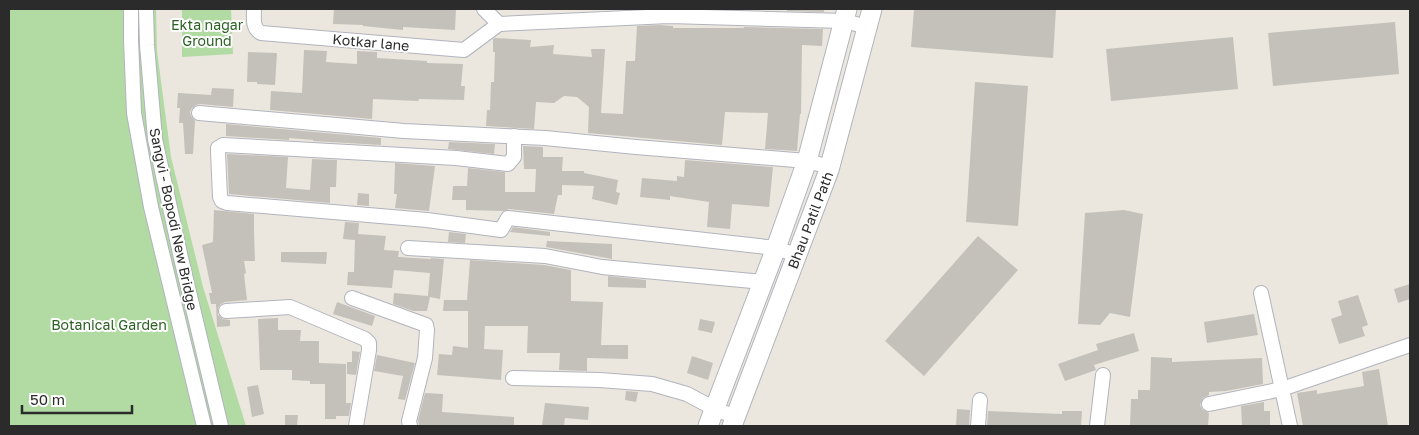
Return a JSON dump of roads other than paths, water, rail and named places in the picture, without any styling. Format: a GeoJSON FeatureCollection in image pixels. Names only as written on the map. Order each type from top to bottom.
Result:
{"type":"FeatureCollection","features":[{"type":"Feature","properties":{"kind":"main road","name":"Bhau Patil Path"},"geometry":{"type":"LineString","coordinates":[[708,426],[764,282],[807,161],[845,15]]}},
{"type":"Feature","properties":{"kind":"main road","name":"Bhau Patil Path"},"geometry":{"type":"LineString","coordinates":[[734,422],[830,167],[870,18]]}},
{"type":"Feature","properties":{"kind":"main road"},"geometry":{"type":"LineString","coordinates":[[752,312],[772,320]]}},
{"type":"Feature","properties":{"kind":"street","name":"Sangvi - Bopodi New Bridge"},"geometry":{"type":"LineString","coordinates":[[131,9],[134,113],[151,207],[204,426]]}},
{"type":"Feature","properties":{"kind":"street","name":"Sangvi - Bopodi New Bridge"},"geometry":{"type":"LineString","coordinates":[[146,9],[155,139],[180,258],[220,426]]}},
{"type":"Feature","properties":{"kind":"street","name":"Kotkar lane"},"geometry":{"type":"LineString","coordinates":[[254,9],[255,27],[261,33],[464,50],[499,24]]}},
{"type":"Feature","properties":{"kind":"street"},"geometry":{"type":"LineString","coordinates":[[484,9],[499,24],[669,16],[845,15],[870,18]]}},
{"type":"Feature","properties":{"kind":"street"},"geometry":{"type":"LineString","coordinates":[[199,113],[404,130],[514,136],[807,161],[830,167]]}},
{"type":"Feature","properties":{"kind":"street"},"geometry":{"type":"LineString","coordinates":[[514,136],[514,157],[508,164],[456,158],[223,145],[218,148],[220,196],[222,201],[228,203],[427,220],[501,230],[508,218],[776,248],[796,255]]}},
{"type":"Feature","properties":{"kind":"street"},"geometry":{"type":"LineString","coordinates":[[408,248],[545,256],[602,267],[764,282]]}},
{"type":"Feature","properties":{"kind":"street"},"geometry":{"type":"LineString","coordinates":[[1261,293],[1290,426]]}},
{"type":"Feature","properties":{"kind":"street"},"geometry":{"type":"LineString","coordinates":[[352,298],[426,325],[425,358],[409,423],[410,426]]}},
{"type":"Feature","properties":{"kind":"street"},"geometry":{"type":"LineString","coordinates":[[226,311],[290,307],[365,339],[369,343],[369,350],[356,426]]}},
{"type":"Feature","properties":{"kind":"street"},"geometry":{"type":"LineString","coordinates":[[1209,404],[1282,389],[1410,345]]}},
{"type":"Feature","properties":{"kind":"street"},"geometry":{"type":"LineString","coordinates":[[1098,426],[1103,375]]}},
{"type":"Feature","properties":{"kind":"street"},"geometry":{"type":"LineString","coordinates":[[513,378],[600,380],[652,384],[687,394],[734,422]]}},
{"type":"Feature","properties":{"kind":"street"},"geometry":{"type":"LineString","coordinates":[[978,426],[980,400]]}},
{"type":"Feature","properties":{"kind":"park label","name":"Ekta nagar Ground"},"geometry":{"type":"Point","coordinates":[207,32]}},
{"type":"Feature","properties":{"kind":"park label","name":"Botanical Garden"},"geometry":{"type":"Point","coordinates":[109,324]}}]}
